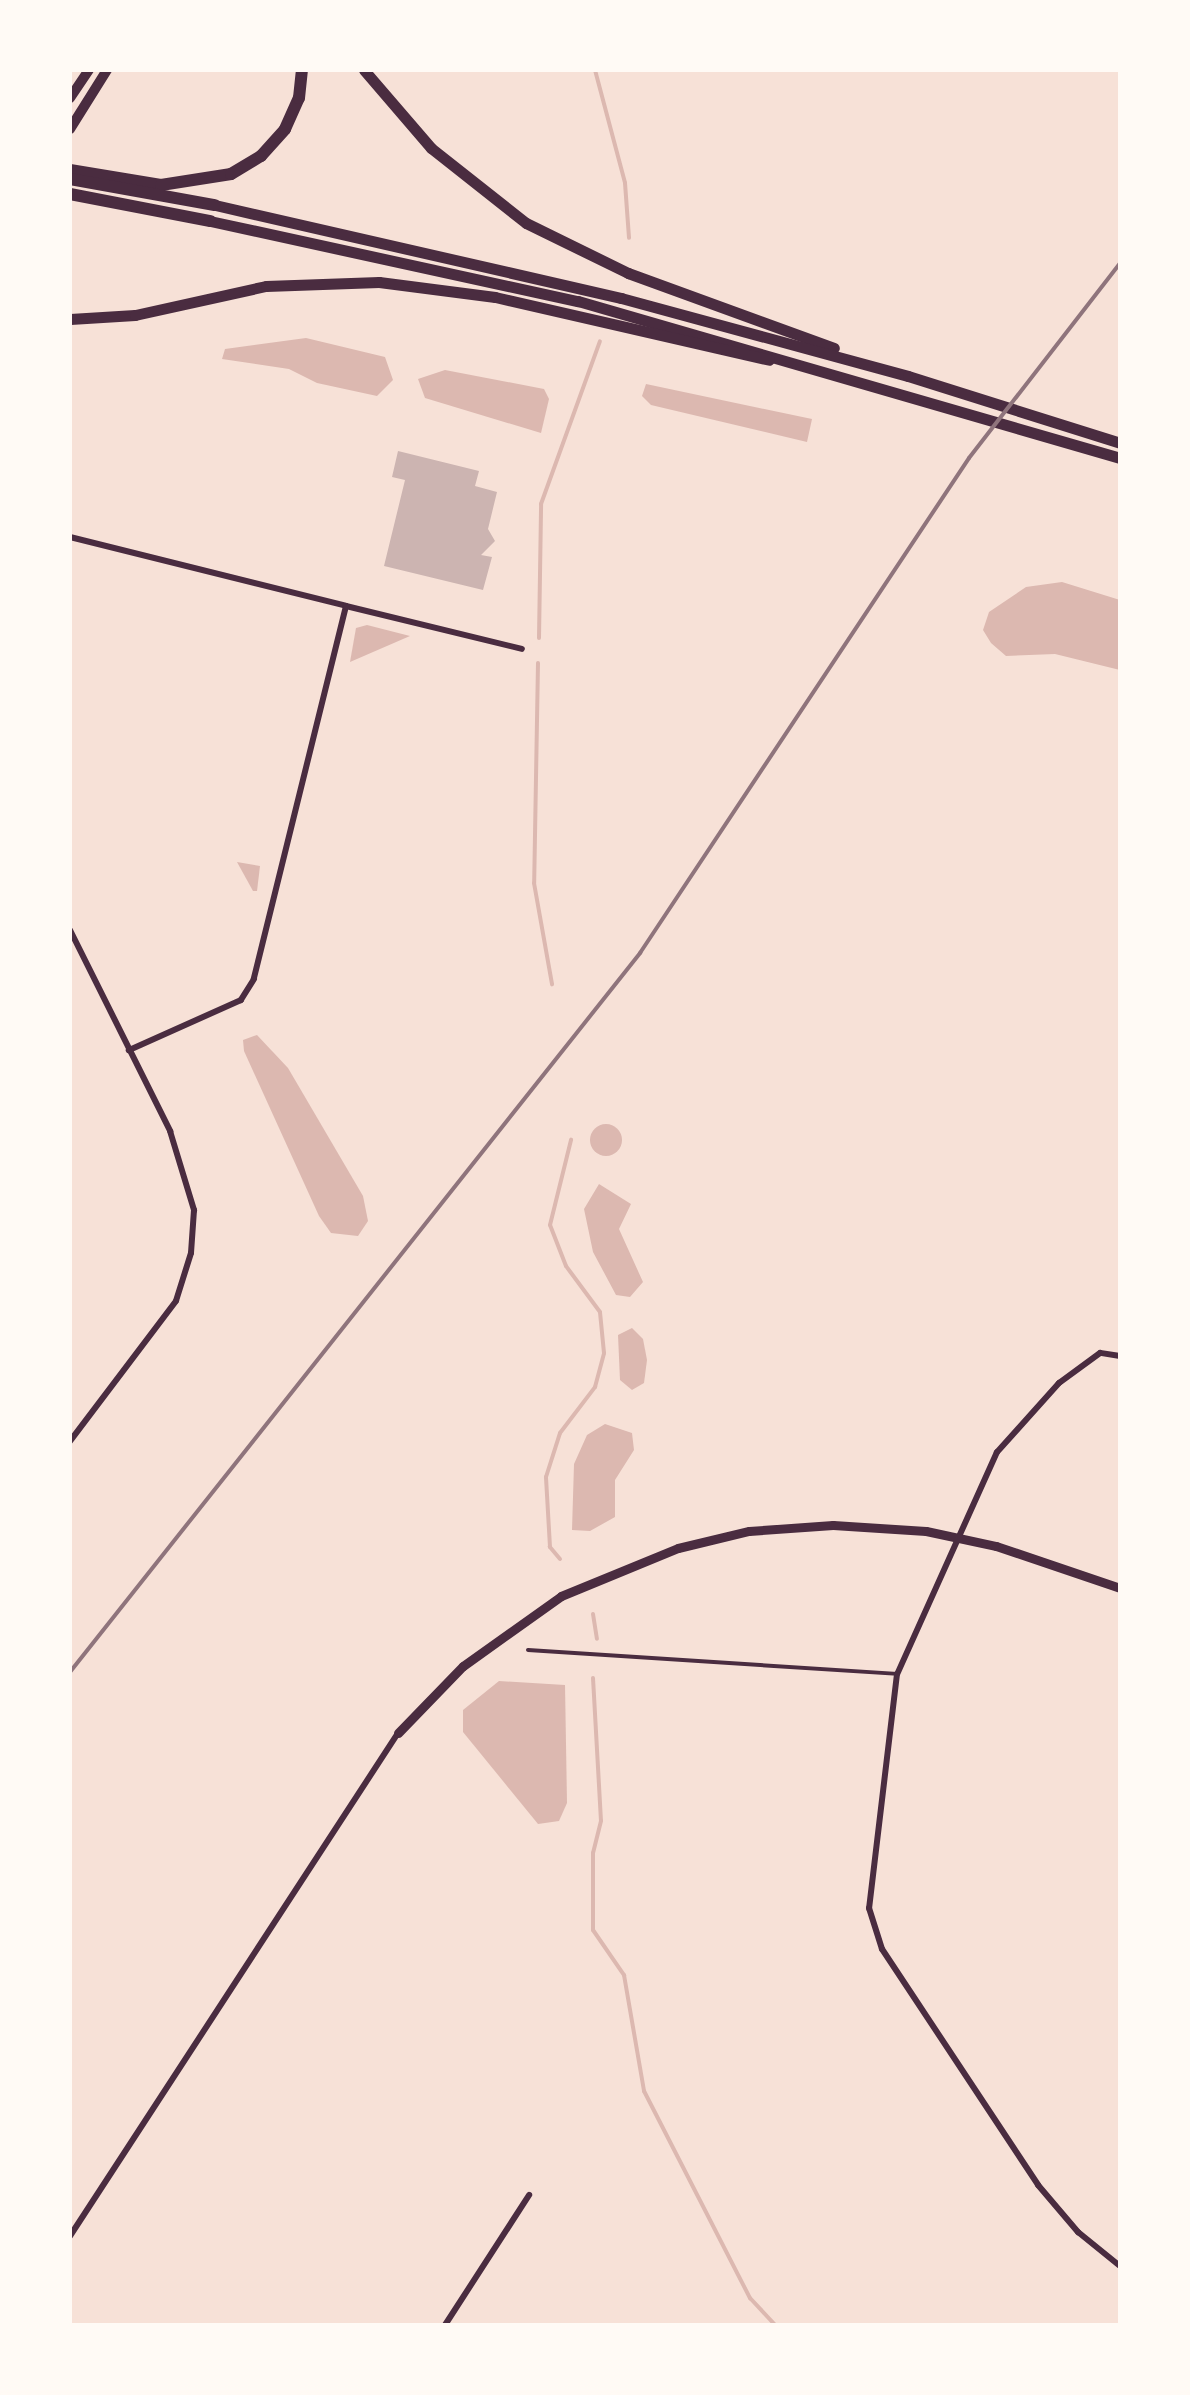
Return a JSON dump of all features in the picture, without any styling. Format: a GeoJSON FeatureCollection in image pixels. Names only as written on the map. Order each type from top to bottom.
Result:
{"type":"FeatureCollection","features":[{"type":"Feature","properties":{"kind":"highway"},"geometry":{"type":"LineString","coordinates":[[70,170],[161,184],[232,174],[261,156],[285,128],[300,98],[302,70]]}},
{"type":"Feature","properties":{"kind":"highway"},"geometry":{"type":"LineString","coordinates":[[364,70],[476,188],[556,240],[908,376]]}},
{"type":"Feature","properties":{"kind":"highway"},"geometry":{"type":"LineString","coordinates":[[70,179],[215,205],[621,298],[908,376],[1120,443]]}},
{"type":"Feature","properties":{"kind":"highway"},"geometry":{"type":"LineString","coordinates":[[70,194],[578,301],[856,378],[1120,458]]}},
{"type":"Feature","properties":{"kind":"highway"},"geometry":{"type":"LineString","coordinates":[[70,318],[135,315],[266,286],[379,282],[495,296],[856,378]]}},
{"type":"Feature","properties":{"kind":"main road"},"geometry":{"type":"LineString","coordinates":[[70,98],[88,70]]}},
{"type":"Feature","properties":{"kind":"main road"},"geometry":{"type":"LineString","coordinates":[[70,129],[107,70]]}},
{"type":"Feature","properties":{"kind":"street"},"geometry":{"type":"LineString","coordinates":[[70,537],[522,648]]}},
{"type":"Feature","properties":{"kind":"street"},"geometry":{"type":"LineString","coordinates":[[129,1050],[241,1000],[254,979],[346,606]]}},
{"type":"Feature","properties":{"kind":"street"},"geometry":{"type":"LineString","coordinates":[[70,930],[185,1169],[194,1210],[192,1253],[176,1301],[70,1441]]}},
{"type":"Feature","properties":{"kind":"street"},"geometry":{"type":"LineString","coordinates":[[1120,1356],[1100,1353],[1023,1416],[997,1452],[897,1674],[888,1709],[872,1928],[1038,2185],[1078,2232],[1120,2266]]}},
{"type":"Feature","properties":{"kind":"street"},"geometry":{"type":"LineString","coordinates":[[70,2236],[398,1733],[513,1626],[610,1572],[678,1548],[804,1525],[961,1537],[1120,1588]]}},
{"type":"Feature","properties":{"kind":"street"},"geometry":{"type":"LineString","coordinates":[[445,2325],[529,2195]]}},
{"type":"Feature","properties":{"kind":"lane"},"geometry":{"type":"LineString","coordinates":[[528,1650],[897,1674]]}},
{"type":"Feature","properties":{"kind":"shaded area"},"geometry":{"type":"Polygon","coordinates":[[[306,338],[385,357],[393,380],[377,396],[317,383],[289,369],[222,359],[225,349],[306,338]]]}},
{"type":"Feature","properties":{"kind":"shaded area"},"geometry":{"type":"Polygon","coordinates":[[[445,370],[544,389],[549,399],[541,433],[425,398],[418,379],[445,370]]]}},
{"type":"Feature","properties":{"kind":"shaded area"},"geometry":{"type":"Polygon","coordinates":[[[646,384],[812,419],[807,442],[651,405],[642,396],[646,384]]]}},
{"type":"Feature","properties":{"kind":"shaded area"},"geometry":{"type":"Polygon","coordinates":[[[1062,582],[1120,600],[1120,670],[1055,654],[1006,656],[991,643],[983,630],[989,612],[1026,587],[1062,582]]]}},
{"type":"Feature","properties":{"kind":"shaded area"},"geometry":{"type":"Polygon","coordinates":[[[367,625],[410,636],[350,662],[356,628],[367,625]]]}},
{"type":"Feature","properties":{"kind":"shaded area"},"geometry":{"type":"Polygon","coordinates":[[[237,862],[260,866],[257,891],[253,891],[237,862]]]}},
{"type":"Feature","properties":{"kind":"shaded area"},"geometry":{"type":"Polygon","coordinates":[[[257,1035],[288,1068],[363,1196],[368,1221],[358,1236],[331,1233],[319,1216],[244,1051],[243,1040],[257,1035]]]}},
{"type":"Feature","properties":{"kind":"shaded area"},"geometry":{"type":"Polygon","coordinates":[[[606,1124],[617,1129],[622,1140],[617,1151],[606,1156],[595,1151],[590,1140],[595,1129],[606,1124]]]}},
{"type":"Feature","properties":{"kind":"shaded area"},"geometry":{"type":"Polygon","coordinates":[[[599,1184],[631,1204],[619,1229],[643,1282],[630,1297],[616,1295],[593,1252],[584,1209],[599,1184]]]}},
{"type":"Feature","properties":{"kind":"shaded area"},"geometry":{"type":"Polygon","coordinates":[[[632,1328],[643,1339],[647,1360],[644,1383],[632,1390],[620,1380],[618,1335],[632,1328]]]}},
{"type":"Feature","properties":{"kind":"shaded area"},"geometry":{"type":"Polygon","coordinates":[[[605,1424],[632,1433],[634,1450],[615,1480],[615,1517],[590,1531],[572,1530],[574,1464],[587,1435],[605,1424]]]}},
{"type":"Feature","properties":{"kind":"shaded area"},"geometry":{"type":"Polygon","coordinates":[[[499,1681],[565,1685],[567,1803],[559,1821],[538,1824],[463,1732],[463,1710],[499,1681]]]}},
{"type":"Feature","properties":{"kind":"building"},"geometry":{"type":"Polygon","coordinates":[[[398,451],[479,471],[475,486],[497,492],[488,529],[495,541],[481,555],[492,557],[483,590],[384,566],[405,480],[392,477],[398,451]]]}},
{"type":"Feature","properties":{"kind":"waterway"},"geometry":{"type":"LineString","coordinates":[[595,70],[625,183],[629,238]]}},
{"type":"Feature","properties":{"kind":"waterway"},"geometry":{"type":"LineString","coordinates":[[539,638],[541,504],[600,341]]}},
{"type":"Feature","properties":{"kind":"waterway"},"geometry":{"type":"LineString","coordinates":[[538,663],[534,883],[552,984]]}},
{"type":"Feature","properties":{"kind":"waterway"},"geometry":{"type":"LineString","coordinates":[[560,1559],[550,1547],[546,1477],[560,1433],[595,1387],[604,1353],[600,1312],[566,1266],[550,1225],[571,1140]]}},
{"type":"Feature","properties":{"kind":"waterway"},"geometry":{"type":"LineString","coordinates":[[593,1614],[597,1639]]}},
{"type":"Feature","properties":{"kind":"waterway"},"geometry":{"type":"LineString","coordinates":[[593,1678],[601,1821],[593,1853],[593,1930],[624,1975],[644,2091],[750,2298],[775,2325]]}},
{"type":"Feature","properties":{"kind":"railway"},"geometry":{"type":"LineString","coordinates":[[70,1672],[640,953],[969,458],[1120,263]]}}]}
